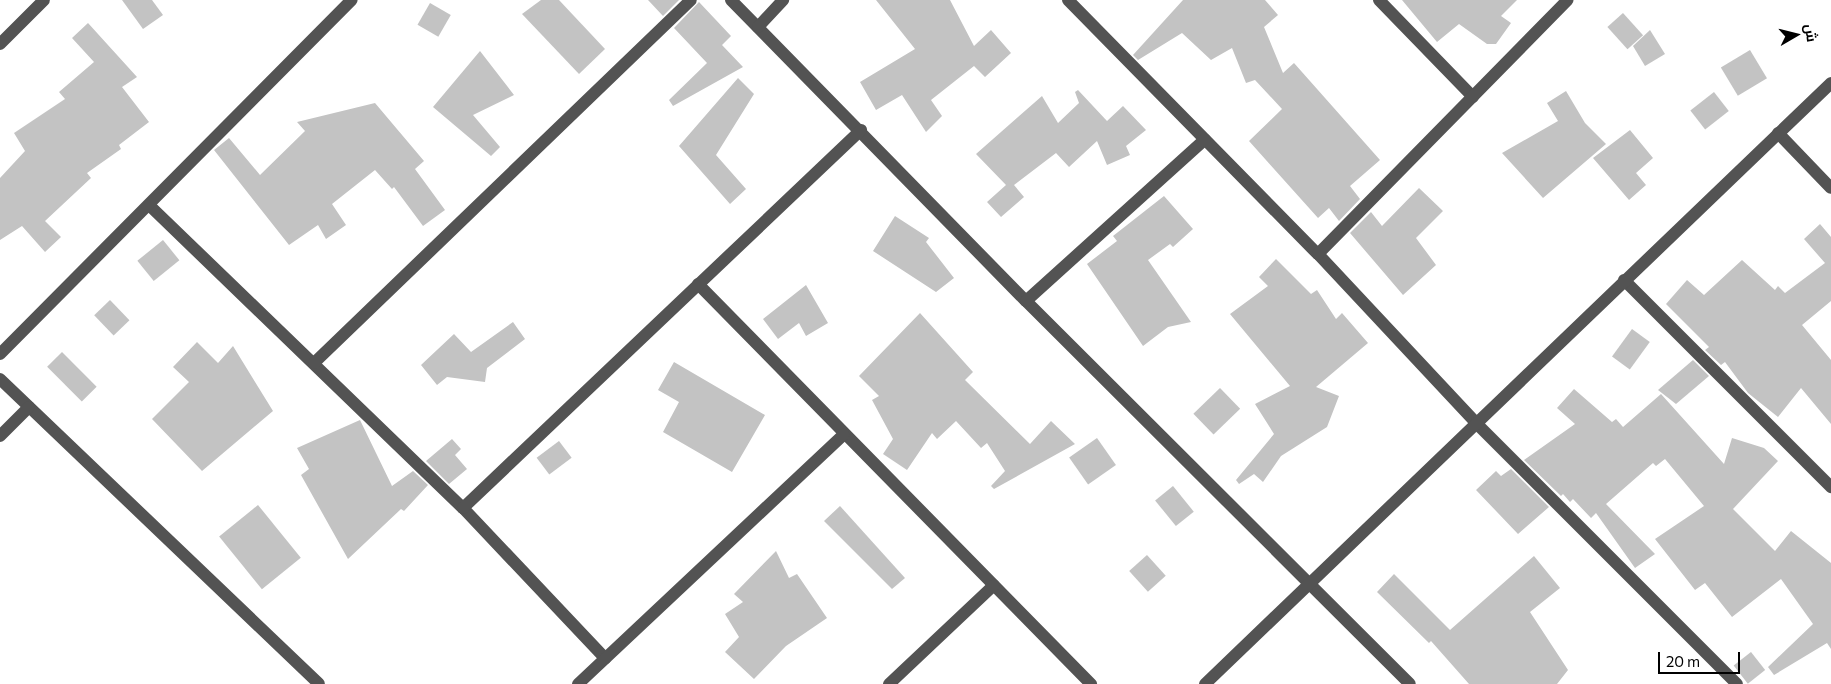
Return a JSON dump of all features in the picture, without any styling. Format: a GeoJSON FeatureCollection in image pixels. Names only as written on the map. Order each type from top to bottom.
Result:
{"type":"FeatureCollection","features":[{"type":"Feature","properties":{"kind":"street"},"geometry":{"type":"LineString","coordinates":[[0,44],[44,0]]}},
{"type":"Feature","properties":{"kind":"street"},"geometry":{"type":"LineString","coordinates":[[0,354],[150,206],[352,0]]}},
{"type":"Feature","properties":{"kind":"street"},"geometry":{"type":"LineString","coordinates":[[314,363],[691,0]]}},
{"type":"Feature","properties":{"kind":"street"},"geometry":{"type":"LineString","coordinates":[[732,0],[861,130],[1026,302],[1410,684]]}},
{"type":"Feature","properties":{"kind":"street"},"geometry":{"type":"LineString","coordinates":[[758,26],[783,0]]}},
{"type":"Feature","properties":{"kind":"street"},"geometry":{"type":"LineString","coordinates":[[1068,0],[1318,254],[1476,423],[1737,684]]}},
{"type":"Feature","properties":{"kind":"street"},"geometry":{"type":"LineString","coordinates":[[1379,0],[1473,97]]}},
{"type":"Feature","properties":{"kind":"street"},"geometry":{"type":"LineString","coordinates":[[1318,254],[1568,0]]}},
{"type":"Feature","properties":{"kind":"street"},"geometry":{"type":"LineString","coordinates":[[1204,684],[1831,83]]}},
{"type":"Feature","properties":{"kind":"street"},"geometry":{"type":"LineString","coordinates":[[464,508],[861,130]]}},
{"type":"Feature","properties":{"kind":"street"},"geometry":{"type":"LineString","coordinates":[[1778,133],[1831,188]]}},
{"type":"Feature","properties":{"kind":"street"},"geometry":{"type":"LineString","coordinates":[[1026,302],[1205,139]]}},
{"type":"Feature","properties":{"kind":"street"},"geometry":{"type":"LineString","coordinates":[[150,206],[464,508],[605,658]]}},
{"type":"Feature","properties":{"kind":"street"},"geometry":{"type":"LineString","coordinates":[[1624,280],[1831,487]]}},
{"type":"Feature","properties":{"kind":"street"},"geometry":{"type":"LineString","coordinates":[[698,284],[843,435],[1091,684]]}},
{"type":"Feature","properties":{"kind":"street"},"geometry":{"type":"LineString","coordinates":[[0,378],[319,684]]}},
{"type":"Feature","properties":{"kind":"street"},"geometry":{"type":"LineString","coordinates":[[0,436],[29,407]]}},
{"type":"Feature","properties":{"kind":"street"},"geometry":{"type":"LineString","coordinates":[[578,684],[843,435]]}},
{"type":"Feature","properties":{"kind":"street"},"geometry":{"type":"LineString","coordinates":[[889,684],[994,585]]}},
{"type":"Feature","properties":{"kind":"building"},"geometry":{"type":"Polygon","coordinates":[[[122,0],[152,0],[163,15],[143,29],[122,0]]]}},
{"type":"Feature","properties":{"kind":"building"},"geometry":{"type":"Polygon","coordinates":[[[541,0],[559,0],[605,49],[579,74],[522,14],[541,0]]]}},
{"type":"Feature","properties":{"kind":"building"},"geometry":{"type":"Polygon","coordinates":[[[648,0],[679,0],[663,16],[648,0]]]}},
{"type":"Feature","properties":{"kind":"building"},"geometry":{"type":"Polygon","coordinates":[[[876,0],[950,0],[974,46],[991,30],[1011,53],[985,77],[974,66],[931,100],[942,116],[926,132],[902,95],[876,110],[860,82],[915,49],[876,0]]]}},
{"type":"Feature","properties":{"kind":"building"},"geometry":{"type":"Polygon","coordinates":[[[1183,0],[1265,0],[1278,15],[1264,27],[1283,73],[1294,63],[1380,160],[1350,186],[1360,199],[1339,221],[1329,208],[1318,218],[1249,141],[1282,109],[1255,80],[1246,83],[1232,48],[1211,60],[1182,33],[1138,60],[1133,55],[1183,0]]]}},
{"type":"Feature","properties":{"kind":"building"},"geometry":{"type":"Polygon","coordinates":[[[1402,0],[1517,0],[1501,16],[1511,23],[1496,44],[1487,44],[1459,24],[1437,42],[1402,0]]]}},
{"type":"Feature","properties":{"kind":"building"},"geometry":{"type":"Polygon","coordinates":[[[699,2],[731,36],[722,45],[743,67],[673,106],[669,100],[707,63],[674,28],[699,2]]]}},
{"type":"Feature","properties":{"kind":"building"},"geometry":{"type":"Polygon","coordinates":[[[430,3],[451,15],[438,37],[418,25],[430,3]]]}},
{"type":"Feature","properties":{"kind":"building"},"geometry":{"type":"Polygon","coordinates":[[[1623,13],[1643,35],[1627,49],[1607,27],[1623,13]]]}},
{"type":"Feature","properties":{"kind":"building"},"geometry":{"type":"Polygon","coordinates":[[[88,23],[137,77],[122,87],[149,122],[119,145],[121,149],[87,173],[91,178],[45,221],[61,237],[45,252],[22,226],[0,240],[0,178],[25,151],[14,133],[65,99],[59,92],[94,62],[72,38],[88,23]]]}},
{"type":"Feature","properties":{"kind":"building"},"geometry":{"type":"Polygon","coordinates":[[[1650,30],[1665,54],[1645,66],[1633,46],[1650,30]]]}},
{"type":"Feature","properties":{"kind":"building"},"geometry":{"type":"Polygon","coordinates":[[[1750,50],[1767,78],[1738,96],[1721,68],[1750,50]]]}},
{"type":"Feature","properties":{"kind":"building"},"geometry":{"type":"Polygon","coordinates":[[[480,51],[514,95],[473,115],[500,147],[491,156],[433,107],[480,51]]]}},
{"type":"Feature","properties":{"kind":"building"},"geometry":{"type":"Polygon","coordinates":[[[738,78],[754,94],[716,155],[746,189],[730,204],[679,146],[738,78]]]}},
{"type":"Feature","properties":{"kind":"building"},"geometry":{"type":"Polygon","coordinates":[[[1078,90],[1107,121],[1123,106],[1146,130],[1126,146],[1130,155],[1107,165],[1097,141],[1069,167],[1056,153],[1014,185],[1024,197],[1001,217],[987,202],[1006,185],[976,154],[1042,96],[1058,123],[1079,103],[1075,92],[1078,90]]]}},
{"type":"Feature","properties":{"kind":"building"},"geometry":{"type":"Polygon","coordinates":[[[1566,91],[1585,123],[1606,144],[1543,198],[1502,153],[1558,121],[1547,103],[1566,91]]]}},
{"type":"Feature","properties":{"kind":"building"},"geometry":{"type":"Polygon","coordinates":[[[1714,92],[1729,111],[1705,129],[1690,110],[1714,92]]]}},
{"type":"Feature","properties":{"kind":"building"},"geometry":{"type":"Polygon","coordinates":[[[375,103],[424,161],[415,169],[445,210],[423,226],[394,187],[392,189],[375,170],[332,204],[346,225],[326,239],[318,225],[289,245],[214,150],[229,138],[260,175],[305,131],[297,122],[375,103]]]}},
{"type":"Feature","properties":{"kind":"building"},"geometry":{"type":"Polygon","coordinates":[[[1630,130],[1653,158],[1636,173],[1646,185],[1629,200],[1593,158],[1630,130]]]}},
{"type":"Feature","properties":{"kind":"building"},"geometry":{"type":"Polygon","coordinates":[[[1419,188],[1443,211],[1416,238],[1436,265],[1403,295],[1350,233],[1371,212],[1382,226],[1419,188]]]}},
{"type":"Feature","properties":{"kind":"building"},"geometry":{"type":"Polygon","coordinates":[[[1164,196],[1193,229],[1173,247],[1170,244],[1148,260],[1191,322],[1168,327],[1143,346],[1087,264],[1117,241],[1113,236],[1164,196]]]}},
{"type":"Feature","properties":{"kind":"building"},"geometry":{"type":"Polygon","coordinates":[[[895,216],[929,238],[926,242],[954,278],[936,292],[873,251],[895,216]]]}},
{"type":"Feature","properties":{"kind":"building"},"geometry":{"type":"Polygon","coordinates":[[[1820,224],[1831,237],[1831,301],[1802,325],[1831,360],[1831,424],[1801,388],[1778,417],[1748,393],[1725,362],[1721,365],[1705,350],[1709,347],[1666,304],[1687,280],[1704,295],[1742,260],[1775,290],[1778,286],[1785,293],[1825,263],[1804,239],[1820,224]]]}},
{"type":"Feature","properties":{"kind":"building"},"geometry":{"type":"Polygon","coordinates":[[[163,240],[179,260],[154,281],[137,261],[163,240]]]}},
{"type":"Feature","properties":{"kind":"building"},"geometry":{"type":"Polygon","coordinates":[[[1276,259],[1311,294],[1317,290],[1336,319],[1342,313],[1368,343],[1316,387],[1339,396],[1327,427],[1281,456],[1263,482],[1254,474],[1239,484],[1236,480],[1274,434],[1255,404],[1290,386],[1230,314],[1268,286],[1259,277],[1276,259]]]}},
{"type":"Feature","properties":{"kind":"building"},"geometry":{"type":"Polygon","coordinates":[[[806,285],[828,323],[806,336],[799,323],[778,339],[763,319],[806,285]]]}},
{"type":"Feature","properties":{"kind":"building"},"geometry":{"type":"Polygon","coordinates":[[[110,300],[129,320],[114,335],[94,315],[110,300]]]}},
{"type":"Feature","properties":{"kind":"building"},"geometry":{"type":"Polygon","coordinates":[[[920,313],[973,372],[965,380],[1030,444],[1051,421],[1075,444],[994,489],[991,486],[1005,471],[987,443],[981,448],[956,421],[937,439],[932,433],[907,470],[883,454],[893,439],[872,400],[879,396],[859,376],[920,313]]]}},
{"type":"Feature","properties":{"kind":"building"},"geometry":{"type":"Polygon","coordinates":[[[513,322],[525,339],[487,368],[485,382],[447,377],[437,385],[421,365],[454,334],[471,352],[513,322]]]}},
{"type":"Feature","properties":{"kind":"building"},"geometry":{"type":"Polygon","coordinates":[[[1632,329],[1650,342],[1630,369],[1612,357],[1632,329]]]}},
{"type":"Feature","properties":{"kind":"building"},"geometry":{"type":"Polygon","coordinates":[[[197,342],[218,363],[233,346],[273,411],[202,471],[152,419],[189,382],[173,367],[197,342]]]}},
{"type":"Feature","properties":{"kind":"building"},"geometry":{"type":"Polygon","coordinates":[[[62,352],[97,387],[82,401],[47,367],[62,352]]]}},
{"type":"Feature","properties":{"kind":"building"},"geometry":{"type":"Polygon","coordinates":[[[1693,360],[1709,376],[1676,404],[1658,390],[1693,360]]]}},
{"type":"Feature","properties":{"kind":"building"},"geometry":{"type":"Polygon","coordinates":[[[674,362],[765,415],[732,472],[663,432],[679,402],[658,390],[674,362]]]}},
{"type":"Feature","properties":{"kind":"building"},"geometry":{"type":"Polygon","coordinates":[[[1220,388],[1240,409],[1214,435],[1193,414],[1220,388]]]}},
{"type":"Feature","properties":{"kind":"building"},"geometry":{"type":"Polygon","coordinates":[[[1574,389],[1612,422],[1616,419],[1623,427],[1661,394],[1724,464],[1732,438],[1764,448],[1778,461],[1733,509],[1775,551],[1791,531],[1831,563],[1831,649],[1827,643],[1774,675],[1768,667],[1813,624],[1781,579],[1732,617],[1705,583],[1695,590],[1655,539],[1704,506],[1665,459],[1656,466],[1653,463],[1606,504],[1655,554],[1635,568],[1596,513],[1591,518],[1573,499],[1570,502],[1563,494],[1561,496],[1524,460],[1575,424],[1557,408],[1574,389]]]}},
{"type":"Feature","properties":{"kind":"building"},"geometry":{"type":"Polygon","coordinates":[[[360,420],[392,486],[413,471],[428,485],[404,511],[401,509],[348,559],[301,475],[309,469],[297,448],[360,420]]]}},
{"type":"Feature","properties":{"kind":"building"},"geometry":{"type":"Polygon","coordinates":[[[1097,438],[1116,465],[1088,485],[1069,458],[1097,438]]]}},
{"type":"Feature","properties":{"kind":"building"},"geometry":{"type":"Polygon","coordinates":[[[452,439],[461,449],[455,455],[467,469],[449,484],[426,461],[452,439]]]}},
{"type":"Feature","properties":{"kind":"building"},"geometry":{"type":"Polygon","coordinates":[[[559,441],[572,458],[549,475],[537,458],[559,441]]]}},
{"type":"Feature","properties":{"kind":"building"},"geometry":{"type":"Polygon","coordinates":[[[1511,469],[1549,507],[1518,534],[1476,490],[1496,471],[1501,476],[1511,469]]]}},
{"type":"Feature","properties":{"kind":"building"},"geometry":{"type":"Polygon","coordinates":[[[1173,486],[1194,512],[1176,526],[1155,500],[1173,486]]]}},
{"type":"Feature","properties":{"kind":"building"},"geometry":{"type":"Polygon","coordinates":[[[258,505],[301,558],[262,589],[219,536],[258,505]]]}},
{"type":"Feature","properties":{"kind":"building"},"geometry":{"type":"Polygon","coordinates":[[[840,506],[905,578],[892,589],[824,521],[840,506]]]}},
{"type":"Feature","properties":{"kind":"building"},"geometry":{"type":"Polygon","coordinates":[[[776,551],[789,578],[797,574],[827,618],[786,646],[754,679],[725,652],[739,637],[725,614],[743,602],[734,594],[776,551]]]}},
{"type":"Feature","properties":{"kind":"building"},"geometry":{"type":"Polygon","coordinates":[[[1147,555],[1166,576],[1148,592],[1129,571],[1147,555]]]}},
{"type":"Feature","properties":{"kind":"building"},"geometry":{"type":"Polygon","coordinates":[[[1534,556],[1560,588],[1530,612],[1568,670],[1557,684],[1469,684],[1431,641],[1429,643],[1377,592],[1394,574],[1450,630],[1534,556]]]}},
{"type":"Feature","properties":{"kind":"building"},"geometry":{"type":"Polygon","coordinates":[[[1751,652],[1765,670],[1748,684],[1734,666],[1751,652]]]}}]}
